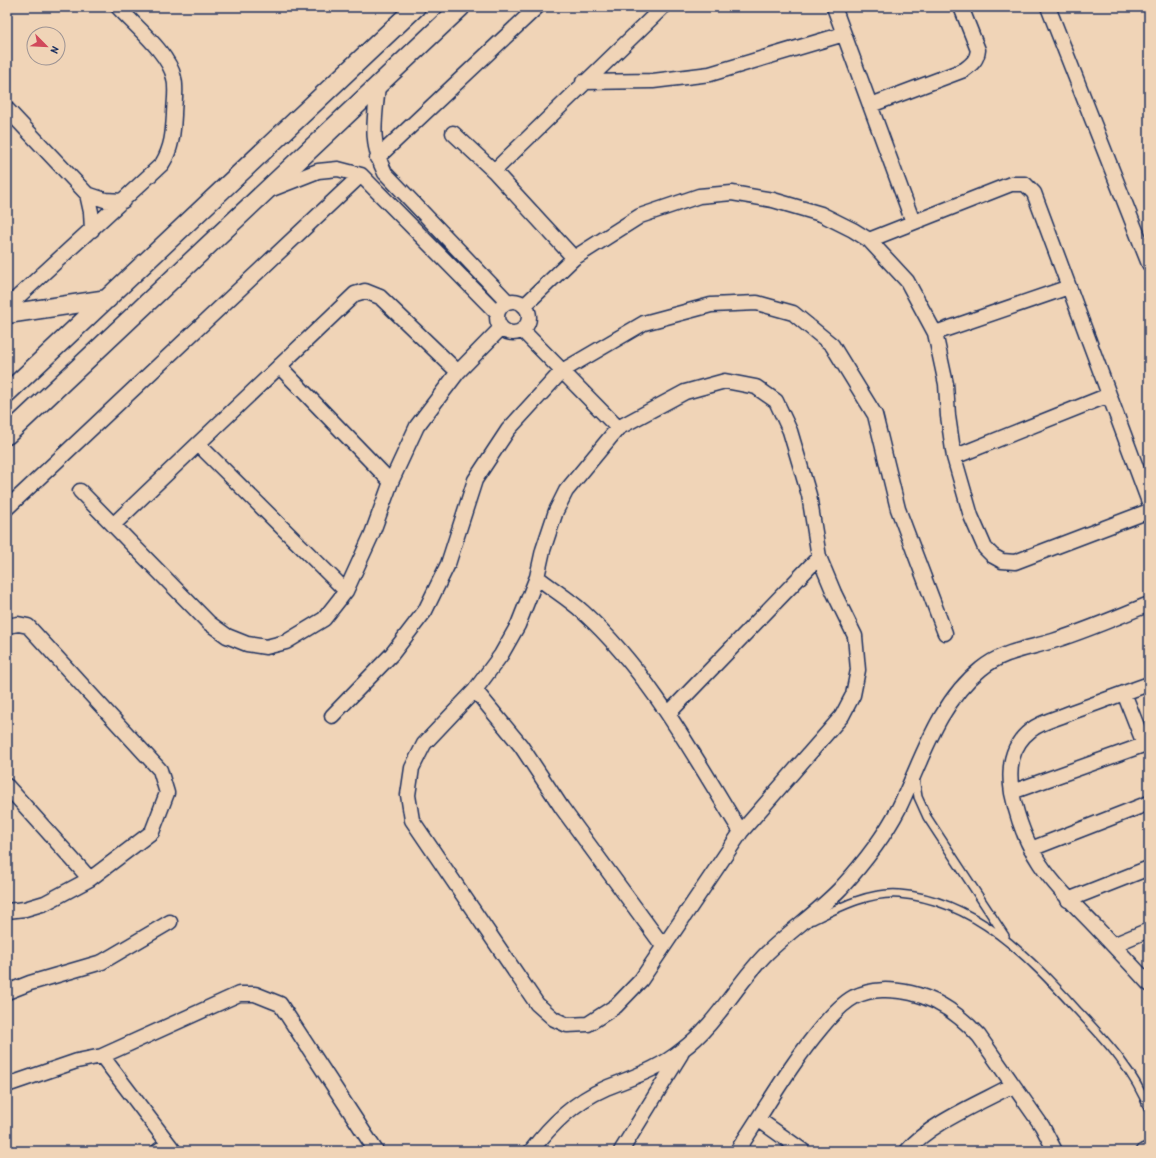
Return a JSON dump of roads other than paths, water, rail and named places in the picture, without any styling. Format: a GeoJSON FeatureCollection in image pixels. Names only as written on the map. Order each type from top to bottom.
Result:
{"type":"FeatureCollection","features":[{"type":"Feature","properties":{"kind":"street"},"geometry":{"type":"LineString","coordinates":[[7,307],[162,164],[170,150],[173,133],[175,85],[172,72],[165,58],[118,7]]}},
{"type":"Feature","properties":{"kind":"street"},"geometry":{"type":"LineString","coordinates":[[7,393],[416,7]]}},
{"type":"Feature","properties":{"kind":"street"},"geometry":{"type":"LineString","coordinates":[[7,435],[461,7]]}},
{"type":"Feature","properties":{"kind":"street"},"geometry":{"type":"LineString","coordinates":[[377,158],[537,7]]}},
{"type":"Feature","properties":{"kind":"street"},"geometry":{"type":"LineString","coordinates":[[494,171],[663,7]]}},
{"type":"Feature","properties":{"kind":"street"},"geometry":{"type":"LineString","coordinates":[[834,7],[913,222]]}},
{"type":"Feature","properties":{"kind":"street"},"geometry":{"type":"LineString","coordinates":[[871,105],[964,70],[972,64],[977,57],[978,50],[962,7]]}},
{"type":"Feature","properties":{"kind":"street"},"geometry":{"type":"LineString","coordinates":[[1048,7],[1149,264]]}},
{"type":"Feature","properties":{"kind":"street"},"geometry":{"type":"LineString","coordinates":[[584,82],[653,81],[710,74],[844,34]]}},
{"type":"Feature","properties":{"kind":"street"},"geometry":{"type":"LineString","coordinates":[[378,85],[373,135],[377,158],[385,173],[508,302]]}},
{"type":"Feature","properties":{"kind":"street"},"geometry":{"type":"LineString","coordinates":[[7,109],[87,194],[105,200],[123,201]]}},
{"type":"Feature","properties":{"kind":"street"},"geometry":{"type":"LineString","coordinates":[[452,133],[494,171],[574,258]]}},
{"type":"Feature","properties":{"kind":"street"},"geometry":{"type":"LineString","coordinates":[[262,194],[318,171],[338,169],[361,175],[497,313]]}},
{"type":"Feature","properties":{"kind":"street"},"geometry":{"type":"LineString","coordinates":[[7,508],[361,175]]}},
{"type":"Feature","properties":{"kind":"street"},"geometry":{"type":"LineString","coordinates":[[868,240],[1011,184],[1025,184],[1034,193],[1149,502]]}},
{"type":"Feature","properties":{"kind":"street"},"geometry":{"type":"LineString","coordinates":[[524,306],[574,258],[640,216],[699,196],[732,193],[773,200],[821,214],[854,230],[868,240],[906,281],[935,333],[946,384],[948,416],[954,457],[971,516],[985,548],[993,556],[1002,561],[1015,562],[1149,512]]}},
{"type":"Feature","properties":{"kind":"street"},"geometry":{"type":"LineString","coordinates":[[87,194],[91,212],[92,230]]}},
{"type":"Feature","properties":{"kind":"street"},"geometry":{"type":"LineString","coordinates":[[935,333],[1069,287]]}},
{"type":"Feature","properties":{"kind":"street"},"geometry":{"type":"LineString","coordinates":[[113,525],[355,294],[365,292],[380,297],[458,372]]}},
{"type":"Feature","properties":{"kind":"street"},"geometry":{"type":"LineString","coordinates":[[7,314],[108,299]]}},
{"type":"Feature","properties":{"kind":"street"},"geometry":{"type":"LineString","coordinates":[[508,302],[519,302],[524,306],[528,316],[526,326],[522,330],[511,333],[501,328],[497,319],[497,313],[503,304],[508,302]]}},
{"type":"Feature","properties":{"kind":"street"},"geometry":{"type":"LineString","coordinates":[[332,716],[392,654],[425,611],[448,564],[475,480],[508,430],[562,371],[644,323],[711,305],[757,303],[794,313],[832,345],[875,415],[898,508],[945,633]]}},
{"type":"Feature","properties":{"kind":"street"},"geometry":{"type":"LineString","coordinates":[[80,491],[209,623],[228,636],[247,644],[266,647],[286,642],[324,619],[346,591],[372,534],[391,482],[417,426],[458,372],[501,328]]}},
{"type":"Feature","properties":{"kind":"street"},"geometry":{"type":"LineString","coordinates":[[522,330],[618,428]]}},
{"type":"Feature","properties":{"kind":"street"},"geometry":{"type":"LineString","coordinates":[[280,366],[391,482]]}},
{"type":"Feature","properties":{"kind":"street"},"geometry":{"type":"LineString","coordinates":[[725,381],[756,387],[776,401],[790,431],[809,495],[819,557],[834,593],[856,636],[858,670],[853,695],[842,716],[741,832],[641,980],[616,1006],[588,1024],[568,1025],[554,1019],[537,1004],[412,820],[408,794],[412,768],[424,744],[475,690],[501,655],[518,625],[537,577],[543,550],[556,511],[566,491],[618,428],[685,392],[725,381]]}},
{"type":"Feature","properties":{"kind":"street"},"geometry":{"type":"LineString","coordinates":[[954,457],[1109,395]]}},
{"type":"Feature","properties":{"kind":"street"},"geometry":{"type":"LineString","coordinates":[[198,444],[346,591]]}},
{"type":"Feature","properties":{"kind":"street"},"geometry":{"type":"LineString","coordinates":[[668,714],[819,557]]}},
{"type":"Feature","properties":{"kind":"street"},"geometry":{"type":"LineString","coordinates":[[537,577],[583,612],[612,642],[668,714],[741,832]]}},
{"type":"Feature","properties":{"kind":"street"},"geometry":{"type":"LineString","coordinates":[[531,1151],[554,1124],[576,1105],[606,1088],[654,1069],[685,1049],[713,1021],[738,986],[767,954],[835,893],[874,847],[899,807],[914,770],[928,742],[955,697],[963,686],[982,668],[1008,653],[1052,641],[1149,604]]}},
{"type":"Feature","properties":{"kind":"street"},"geometry":{"type":"LineString","coordinates":[[7,626],[18,624],[28,626],[160,770],[167,793],[152,832],[90,879],[45,903],[25,909],[7,911]]}},
{"type":"Feature","properties":{"kind":"street"},"geometry":{"type":"LineString","coordinates":[[1149,684],[1048,722],[1031,730],[1018,744],[1011,761],[1009,775],[1021,827],[1043,870],[1068,900],[1149,984]]}},
{"type":"Feature","properties":{"kind":"street"},"geometry":{"type":"LineString","coordinates":[[475,690],[521,746],[562,808],[663,946]]}},
{"type":"Feature","properties":{"kind":"street"},"geometry":{"type":"LineString","coordinates":[[1012,792],[1147,743],[1124,693]]}},
{"type":"Feature","properties":{"kind":"street"},"geometry":{"type":"LineString","coordinates":[[7,786],[90,879]]}},
{"type":"Feature","properties":{"kind":"street"},"geometry":{"type":"LineString","coordinates":[[1031,849],[1149,803]]}},
{"type":"Feature","properties":{"kind":"street"},"geometry":{"type":"LineString","coordinates":[[1068,900],[1149,868]]}},
{"type":"Feature","properties":{"kind":"street"},"geometry":{"type":"LineString","coordinates":[[7,992],[30,983],[102,962],[170,922]]}},
{"type":"Feature","properties":{"kind":"street"},"geometry":{"type":"LineString","coordinates":[[1113,945],[1149,930]]}},
{"type":"Feature","properties":{"kind":"street"},"geometry":{"type":"LineString","coordinates":[[737,1151],[788,1071],[829,1018],[854,997],[881,989],[891,989],[916,994],[945,1006],[957,1015],[979,1036],[1042,1126],[1055,1151]]}},
{"type":"Feature","properties":{"kind":"street"},"geometry":{"type":"LineString","coordinates":[[7,1085],[77,1061],[102,1056],[238,994],[255,994],[280,1004],[376,1151]]}},
{"type":"Feature","properties":{"kind":"street"},"geometry":{"type":"LineString","coordinates":[[621,1151],[685,1049]]}},
{"type":"Feature","properties":{"kind":"street"},"geometry":{"type":"LineString","coordinates":[[102,1056],[167,1149]]}},
{"type":"Feature","properties":{"kind":"street"},"geometry":{"type":"LineString","coordinates":[[907,1151],[913,1143],[929,1130],[1013,1085]]}},
{"type":"Feature","properties":{"kind":"street"},"geometry":{"type":"LineString","coordinates":[[758,1119],[803,1151]]}},
{"type":"Feature","properties":{"kind":"street"},"geometry":{"type":"LineString","coordinates":[[1144,1151],[1149,1149]]}},
{"type":"Feature","properties":{"kind":"lane"},"geometry":{"type":"LineString","coordinates":[[914,770],[918,797],[927,817],[1008,940]]}},
{"type":"Feature","properties":{"kind":"lane"},"geometry":{"type":"LineString","coordinates":[[798,926],[853,902],[883,895],[898,894],[917,897],[950,906],[1008,940],[1044,973],[1114,1051],[1139,1087],[1149,1110]]}}]}
